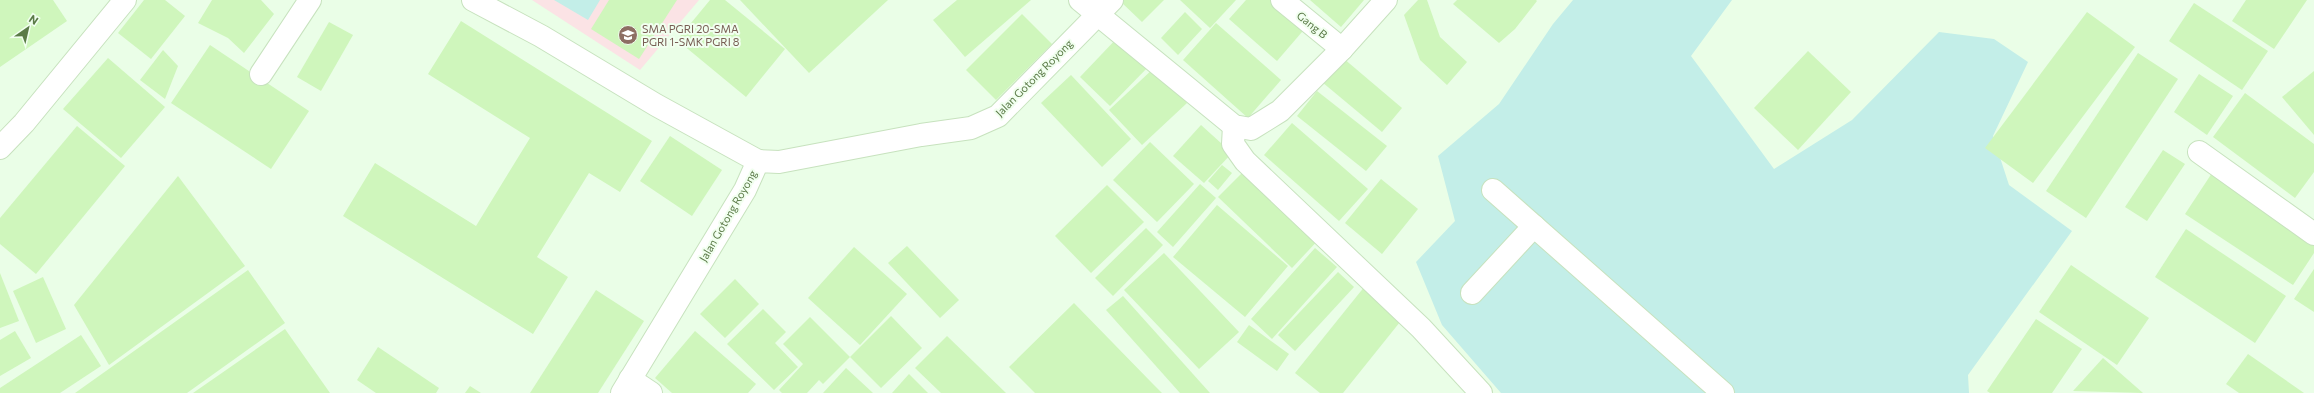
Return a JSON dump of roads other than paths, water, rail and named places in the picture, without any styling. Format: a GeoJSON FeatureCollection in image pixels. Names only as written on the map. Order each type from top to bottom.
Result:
{"type":"FeatureCollection","features":[{"type":"Feature","properties":{"kind":"street"},"geometry":{"type":"LineString","coordinates":[[0,148],[24,123],[125,0]]}},
{"type":"Feature","properties":{"kind":"street"},"geometry":{"type":"LineString","coordinates":[[261,74],[310,0]]}},
{"type":"Feature","properties":{"kind":"street"},"geometry":{"type":"LineString","coordinates":[[473,0],[541,36],[656,105],[758,161]]}},
{"type":"Feature","properties":{"kind":"street"},"geometry":{"type":"LineString","coordinates":[[1080,0],[1096,16],[1234,126],[1251,129],[1280,111],[1342,49],[1386,0]]}},
{"type":"Feature","properties":{"kind":"street","name":"Jalan Gotong Royong"},"geometry":{"type":"LineString","coordinates":[[626,386],[745,190],[758,161],[779,162],[921,135],[971,128],[998,116],[1112,0]]}},
{"type":"Feature","properties":{"kind":"street","name":"Gang B"},"geometry":{"type":"LineString","coordinates":[[1282,0],[1342,49]]}},
{"type":"Feature","properties":{"kind":"street"},"geometry":{"type":"LineString","coordinates":[[1234,126],[1233,144],[1246,161],[1421,328],[1481,393]]}},
{"type":"Feature","properties":{"kind":"street"},"geometry":{"type":"LineString","coordinates":[[2199,152],[2314,234]]}},
{"type":"Feature","properties":{"kind":"street"},"geometry":{"type":"LineString","coordinates":[[1493,190],[1723,393]]}},
{"type":"Feature","properties":{"kind":"street"},"geometry":{"type":"LineString","coordinates":[[1472,293],[1534,226]]}},
{"type":"Feature","properties":{"kind":"street"},"geometry":{"type":"LineString","coordinates":[[626,386],[651,393]]}},
{"type":"Feature","properties":{"kind":"place","name":"SMA PGRI 20-SMA PGRI 1-SMK PGRI 8"},"geometry":{"type":"Point","coordinates":[628,35]}}]}
